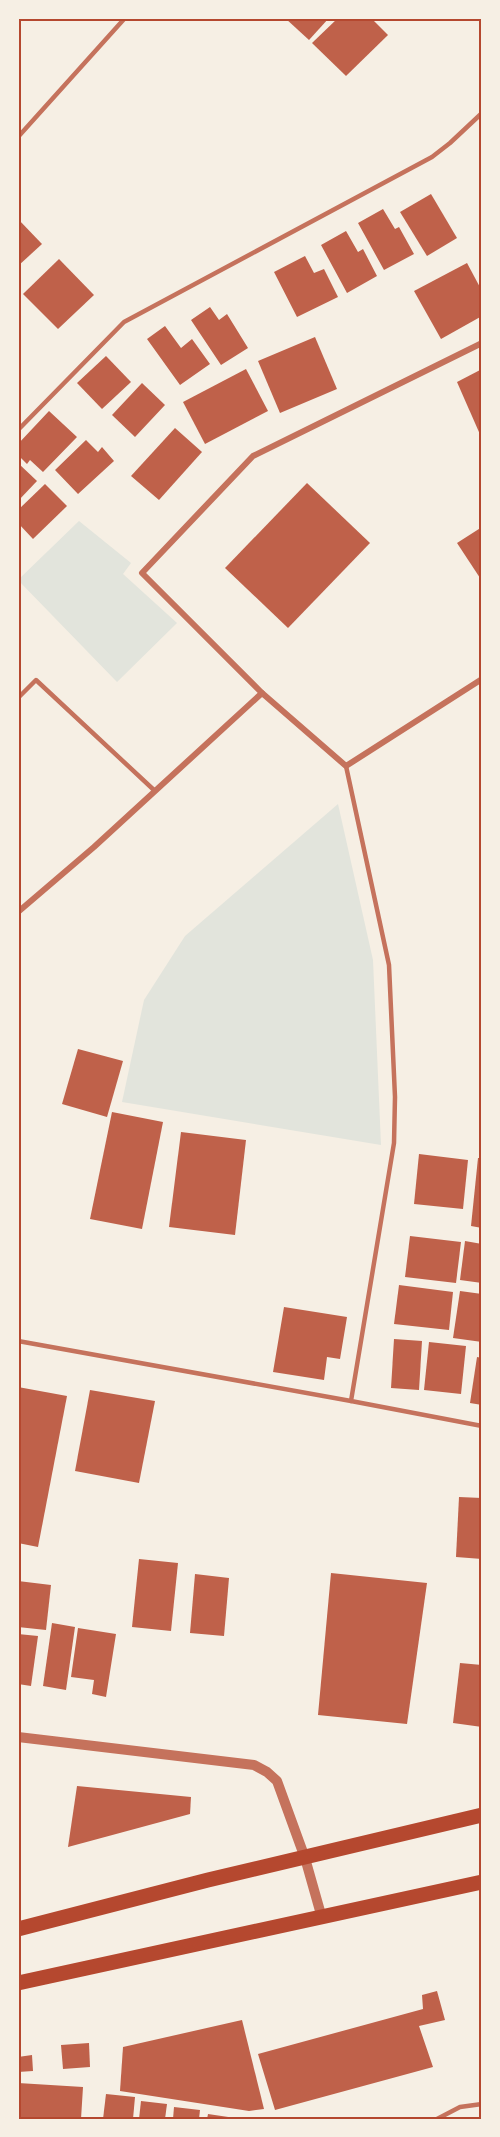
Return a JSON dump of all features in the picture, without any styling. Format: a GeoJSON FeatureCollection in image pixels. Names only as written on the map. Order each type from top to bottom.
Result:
{"type":"FeatureCollection","features":[{"type":"Feature","properties":{"kind":"main road"},"geometry":{"type":"LineString","coordinates":[[18,1929],[207,1880],[482,1815]]}},
{"type":"Feature","properties":{"kind":"main road"},"geometry":{"type":"LineString","coordinates":[[18,1983],[482,1882]]}},
{"type":"Feature","properties":{"kind":"street"},"geometry":{"type":"LineString","coordinates":[[482,343],[253,456],[142,573],[262,693],[346,766],[482,679]]}},
{"type":"Feature","properties":{"kind":"street"},"geometry":{"type":"LineString","coordinates":[[18,912],[94,847],[262,693]]}},
{"type":"Feature","properties":{"kind":"street"},"geometry":{"type":"LineString","coordinates":[[18,1737],[254,1765],[267,1772],[277,1781],[305,1858],[322,1918]]}},
{"type":"Feature","properties":{"kind":"lane"},"geometry":{"type":"LineString","coordinates":[[18,137],[125,18]]}},
{"type":"Feature","properties":{"kind":"lane"},"geometry":{"type":"LineString","coordinates":[[18,430],[124,322],[432,157],[482,113]]}},
{"type":"Feature","properties":{"kind":"lane"},"geometry":{"type":"LineString","coordinates":[[18,698],[36,680],[155,791]]}},
{"type":"Feature","properties":{"kind":"lane"},"geometry":{"type":"LineString","coordinates":[[346,766],[389,964],[394,1097],[394,1143],[351,1401]]}},
{"type":"Feature","properties":{"kind":"lane"},"geometry":{"type":"LineString","coordinates":[[18,1341],[482,1426]]}},
{"type":"Feature","properties":{"kind":"lane"},"geometry":{"type":"LineString","coordinates":[[437,2119],[460,2107],[482,2104]]}},
{"type":"Feature","properties":{"kind":"shaded area"},"geometry":{"type":"Polygon","coordinates":[[[79,521],[131,563],[123,574],[177,623],[117,682],[18,580],[79,521]]]}},
{"type":"Feature","properties":{"kind":"shaded area"},"geometry":{"type":"Polygon","coordinates":[[[338,804],[373,960],[381,1145],[122,1102],[144,1000],[185,936],[338,804]]]}},
{"type":"Feature","properties":{"kind":"building"},"geometry":{"type":"Polygon","coordinates":[[[285,18],[329,18],[309,40],[285,18]]]}},
{"type":"Feature","properties":{"kind":"building"},"geometry":{"type":"Polygon","coordinates":[[[338,18],[371,18],[388,35],[346,76],[312,43],[338,18]]]}},
{"type":"Feature","properties":{"kind":"building"},"geometry":{"type":"Polygon","coordinates":[[[431,194],[457,238],[427,256],[400,212],[431,194]]]}},
{"type":"Feature","properties":{"kind":"building"},"geometry":{"type":"Polygon","coordinates":[[[383,209],[395,229],[399,227],[414,254],[384,270],[358,223],[383,209]]]}},
{"type":"Feature","properties":{"kind":"building"},"geometry":{"type":"Polygon","coordinates":[[[18,219],[42,244],[18,266],[18,219]]]}},
{"type":"Feature","properties":{"kind":"building"},"geometry":{"type":"Polygon","coordinates":[[[346,231],[358,252],[363,249],[377,276],[347,293],[321,245],[346,231]]]}},
{"type":"Feature","properties":{"kind":"building"},"geometry":{"type":"Polygon","coordinates":[[[305,256],[314,273],[324,269],[338,297],[297,317],[274,272],[305,256]]]}},
{"type":"Feature","properties":{"kind":"building"},"geometry":{"type":"Polygon","coordinates":[[[59,259],[94,295],[58,329],[23,294],[59,259]]]}},
{"type":"Feature","properties":{"kind":"building"},"geometry":{"type":"Polygon","coordinates":[[[467,263],[482,291],[482,316],[441,339],[414,291],[467,263]]]}},
{"type":"Feature","properties":{"kind":"building"},"geometry":{"type":"Polygon","coordinates":[[[210,307],[219,320],[227,314],[248,348],[221,365],[191,320],[210,307]]]}},
{"type":"Feature","properties":{"kind":"building"},"geometry":{"type":"Polygon","coordinates":[[[165,326],[181,348],[192,339],[210,364],[180,385],[147,339],[165,326]]]}},
{"type":"Feature","properties":{"kind":"building"},"geometry":{"type":"Polygon","coordinates":[[[315,337],[337,389],[280,413],[258,361],[315,337]]]}},
{"type":"Feature","properties":{"kind":"building"},"geometry":{"type":"Polygon","coordinates":[[[106,356],[131,382],[102,409],[77,383],[106,356]]]}},
{"type":"Feature","properties":{"kind":"building"},"geometry":{"type":"Polygon","coordinates":[[[246,369],[268,411],[205,444],[183,402],[246,369]]]}},
{"type":"Feature","properties":{"kind":"building"},"geometry":{"type":"Polygon","coordinates":[[[482,369],[482,439],[457,382],[482,369]]]}},
{"type":"Feature","properties":{"kind":"building"},"geometry":{"type":"Polygon","coordinates":[[[142,383],[165,405],[135,437],[112,415],[142,383]]]}},
{"type":"Feature","properties":{"kind":"building"},"geometry":{"type":"Polygon","coordinates":[[[49,411],[77,437],[43,472],[30,460],[27,464],[18,455],[18,444],[49,411]]]}},
{"type":"Feature","properties":{"kind":"building"},"geometry":{"type":"Polygon","coordinates":[[[175,428],[202,452],[159,500],[131,476],[175,428]]]}},
{"type":"Feature","properties":{"kind":"building"},"geometry":{"type":"Polygon","coordinates":[[[86,440],[98,452],[102,447],[114,461],[78,494],[55,470],[86,440]]]}},
{"type":"Feature","properties":{"kind":"building"},"geometry":{"type":"Polygon","coordinates":[[[18,463],[37,481],[18,501],[18,463]]]}},
{"type":"Feature","properties":{"kind":"building"},"geometry":{"type":"Polygon","coordinates":[[[307,483],[370,543],[288,628],[225,568],[307,483]]]}},
{"type":"Feature","properties":{"kind":"building"},"geometry":{"type":"Polygon","coordinates":[[[45,484],[67,506],[33,539],[18,523],[18,510],[45,484]]]}},
{"type":"Feature","properties":{"kind":"building"},"geometry":{"type":"Polygon","coordinates":[[[482,527],[482,581],[457,543],[482,527]]]}},
{"type":"Feature","properties":{"kind":"building"},"geometry":{"type":"Polygon","coordinates":[[[78,1049],[123,1061],[107,1117],[62,1104],[78,1049]]]}},
{"type":"Feature","properties":{"kind":"building"},"geometry":{"type":"Polygon","coordinates":[[[112,1112],[163,1122],[142,1229],[90,1219],[112,1112]]]}},
{"type":"Feature","properties":{"kind":"building"},"geometry":{"type":"Polygon","coordinates":[[[181,1132],[246,1140],[235,1235],[169,1227],[181,1132]]]}},
{"type":"Feature","properties":{"kind":"building"},"geometry":{"type":"Polygon","coordinates":[[[419,1154],[468,1160],[463,1209],[414,1204],[419,1154]]]}},
{"type":"Feature","properties":{"kind":"building"},"geometry":{"type":"Polygon","coordinates":[[[478,1158],[482,1158],[482,1228],[471,1226],[478,1158]]]}},
{"type":"Feature","properties":{"kind":"building"},"geometry":{"type":"Polygon","coordinates":[[[410,1236],[461,1242],[456,1283],[405,1277],[410,1236]]]}},
{"type":"Feature","properties":{"kind":"building"},"geometry":{"type":"Polygon","coordinates":[[[465,1241],[482,1244],[482,1283],[460,1280],[465,1241]]]}},
{"type":"Feature","properties":{"kind":"building"},"geometry":{"type":"Polygon","coordinates":[[[399,1285],[453,1292],[449,1330],[394,1324],[399,1285]]]}},
{"type":"Feature","properties":{"kind":"building"},"geometry":{"type":"Polygon","coordinates":[[[460,1291],[482,1294],[482,1342],[453,1338],[460,1291]]]}},
{"type":"Feature","properties":{"kind":"building"},"geometry":{"type":"Polygon","coordinates":[[[284,1307],[347,1317],[340,1359],[327,1357],[324,1380],[273,1372],[284,1307]]]}},
{"type":"Feature","properties":{"kind":"building"},"geometry":{"type":"Polygon","coordinates":[[[394,1339],[422,1341],[419,1390],[391,1388],[394,1339]]]}},
{"type":"Feature","properties":{"kind":"building"},"geometry":{"type":"Polygon","coordinates":[[[429,1342],[466,1346],[461,1394],[424,1390],[429,1342]]]}},
{"type":"Feature","properties":{"kind":"building"},"geometry":{"type":"Polygon","coordinates":[[[477,1357],[482,1358],[482,1405],[470,1403],[477,1357]]]}},
{"type":"Feature","properties":{"kind":"building"},"geometry":{"type":"Polygon","coordinates":[[[18,1387],[67,1396],[38,1547],[18,1543],[18,1387]]]}},
{"type":"Feature","properties":{"kind":"building"},"geometry":{"type":"Polygon","coordinates":[[[90,1390],[155,1401],[139,1483],[75,1471],[90,1390]]]}},
{"type":"Feature","properties":{"kind":"building"},"geometry":{"type":"Polygon","coordinates":[[[459,1497],[482,1498],[482,1559],[456,1557],[459,1497]]]}},
{"type":"Feature","properties":{"kind":"building"},"geometry":{"type":"Polygon","coordinates":[[[139,1559],[178,1563],[171,1631],[132,1627],[139,1559]]]}},
{"type":"Feature","properties":{"kind":"building"},"geometry":{"type":"Polygon","coordinates":[[[331,1573],[427,1583],[407,1724],[318,1715],[331,1573]]]}},
{"type":"Feature","properties":{"kind":"building"},"geometry":{"type":"Polygon","coordinates":[[[195,1574],[229,1578],[224,1636],[190,1633],[195,1574]]]}},
{"type":"Feature","properties":{"kind":"building"},"geometry":{"type":"Polygon","coordinates":[[[18,1581],[51,1585],[46,1630],[18,1627],[18,1581]]]}},
{"type":"Feature","properties":{"kind":"building"},"geometry":{"type":"Polygon","coordinates":[[[52,1623],[75,1627],[66,1690],[43,1686],[52,1623]]]}},
{"type":"Feature","properties":{"kind":"building"},"geometry":{"type":"Polygon","coordinates":[[[78,1628],[116,1634],[106,1697],[92,1694],[94,1680],[71,1677],[78,1628]]]}},
{"type":"Feature","properties":{"kind":"building"},"geometry":{"type":"Polygon","coordinates":[[[18,1634],[38,1636],[31,1686],[18,1684],[18,1634]]]}},
{"type":"Feature","properties":{"kind":"building"},"geometry":{"type":"Polygon","coordinates":[[[460,1663],[482,1665],[482,1727],[453,1723],[460,1663]]]}},
{"type":"Feature","properties":{"kind":"building"},"geometry":{"type":"Polygon","coordinates":[[[77,1786],[191,1797],[190,1814],[68,1847],[77,1786]]]}},
{"type":"Feature","properties":{"kind":"building"},"geometry":{"type":"Polygon","coordinates":[[[437,1991],[445,2020],[419,2026],[433,2067],[275,2110],[258,2054],[423,2009],[422,1995],[437,1991]]]}},
{"type":"Feature","properties":{"kind":"building"},"geometry":{"type":"Polygon","coordinates":[[[242,2020],[264,2109],[249,2111],[120,2091],[123,2047],[242,2020]]]}},
{"type":"Feature","properties":{"kind":"building"},"geometry":{"type":"Polygon","coordinates":[[[89,2043],[90,2067],[63,2069],[61,2045],[89,2043]]]}},
{"type":"Feature","properties":{"kind":"building"},"geometry":{"type":"Polygon","coordinates":[[[32,2055],[33,2071],[18,2072],[18,2057],[32,2055]]]}},
{"type":"Feature","properties":{"kind":"building"},"geometry":{"type":"Polygon","coordinates":[[[18,2083],[83,2087],[81,2119],[18,2119],[18,2083]]]}},
{"type":"Feature","properties":{"kind":"building"},"geometry":{"type":"Polygon","coordinates":[[[106,2094],[135,2097],[133,2119],[103,2119],[106,2094]]]}},
{"type":"Feature","properties":{"kind":"building"},"geometry":{"type":"Polygon","coordinates":[[[141,2101],[167,2104],[165,2119],[139,2119],[141,2101]]]}},
{"type":"Feature","properties":{"kind":"building"},"geometry":{"type":"Polygon","coordinates":[[[174,2107],[200,2110],[199,2119],[173,2119],[174,2107]]]}},
{"type":"Feature","properties":{"kind":"building"},"geometry":{"type":"Polygon","coordinates":[[[208,2114],[235,2118],[235,2119],[207,2119],[208,2114]]]}}]}
